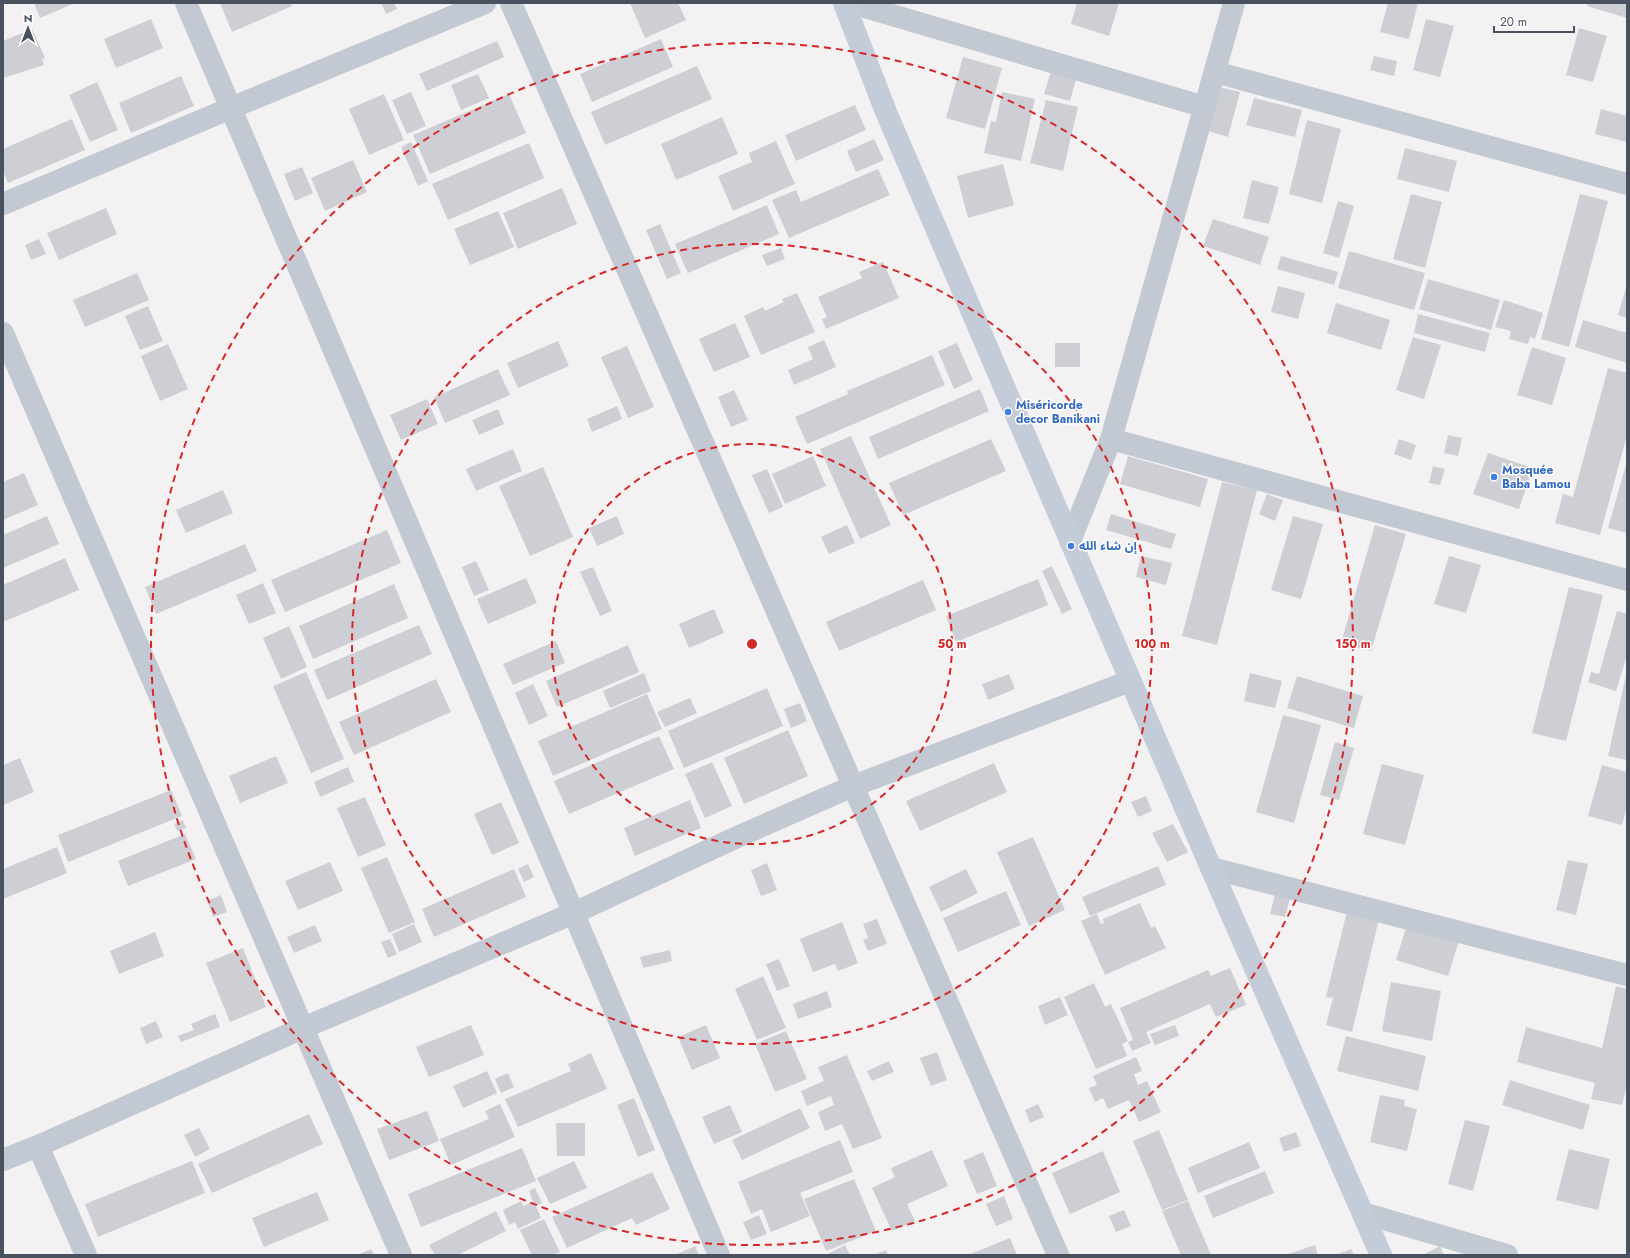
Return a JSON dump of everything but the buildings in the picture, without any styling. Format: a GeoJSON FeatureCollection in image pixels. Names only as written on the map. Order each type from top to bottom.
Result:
{"type":"FeatureCollection","features":[{"type":"Feature","properties":{"kind":"street"},"geometry":{"type":"LineString","coordinates":[[186,3],[720,1255]]}},
{"type":"Feature","properties":{"kind":"street"},"geometry":{"type":"LineString","coordinates":[[3,204],[485,3]]}},
{"type":"Feature","properties":{"kind":"street"},"geometry":{"type":"LineString","coordinates":[[510,3],[1058,1255]]}},
{"type":"Feature","properties":{"kind":"street"},"geometry":{"type":"LineString","coordinates":[[844,3],[886,112],[1130,681],[1381,1255]]}},
{"type":"Feature","properties":{"kind":"street"},"geometry":{"type":"LineString","coordinates":[[851,3],[1205,107]]}},
{"type":"Feature","properties":{"kind":"street"},"geometry":{"type":"LineString","coordinates":[[1070,540],[1111,439],[1234,3]]}},
{"type":"Feature","properties":{"kind":"street"},"geometry":{"type":"LineString","coordinates":[[1215,72],[1627,184]]}},
{"type":"Feature","properties":{"kind":"street"},"geometry":{"type":"LineString","coordinates":[[3,333],[401,1255]]}},
{"type":"Feature","properties":{"kind":"street"},"geometry":{"type":"LineString","coordinates":[[1111,439],[1627,580]]}},
{"type":"Feature","properties":{"kind":"street"},"geometry":{"type":"LineString","coordinates":[[3,1160],[38,1146],[303,1028],[574,913],[735,838],[853,786],[1130,681]]}},
{"type":"Feature","properties":{"kind":"street"},"geometry":{"type":"LineString","coordinates":[[1211,868],[1627,975]]}},
{"type":"Feature","properties":{"kind":"street"},"geometry":{"type":"LineString","coordinates":[[38,1146],[86,1255]]}},
{"type":"Feature","properties":{"kind":"street"},"geometry":{"type":"LineString","coordinates":[[1363,1213],[1507,1255]]}},
{"type":"Feature","properties":{"kind":"place","name":"Miséricorde decor Banikani"},"geometry":{"type":"Point","coordinates":[1008,412]}},
{"type":"Feature","properties":{"kind":"place","name":"Mosquée Baba Lamou"},"geometry":{"type":"Point","coordinates":[1494,477]}},
{"type":"Feature","properties":{"kind":"place","name":"إن شاء الله"},"geometry":{"type":"Point","coordinates":[1071,546]}}]}
